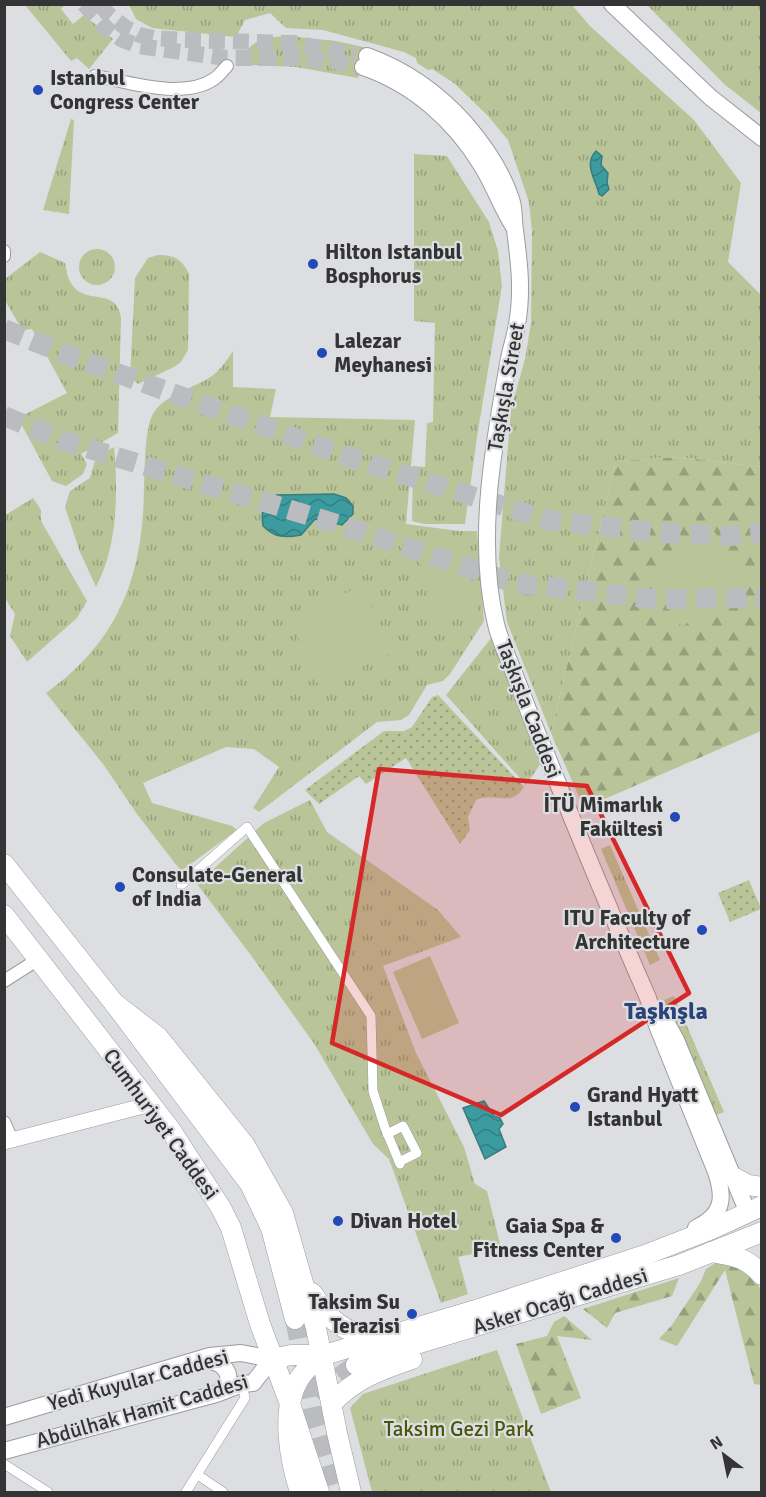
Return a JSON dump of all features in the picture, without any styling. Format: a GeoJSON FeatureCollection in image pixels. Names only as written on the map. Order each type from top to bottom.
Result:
{"type":"FeatureCollection","features":[{"type":"Feature","properties":{"kind":"main road"},"geometry":{"type":"LineString","coordinates":[[612,4],[710,97],[762,138]]}},
{"type":"Feature","properties":{"kind":"main road","name":"Taşkışla Caddesi"},"geometry":{"type":"LineString","coordinates":[[365,62],[426,101],[461,136],[482,165],[503,211],[514,228],[520,278],[520,301],[493,460],[486,547],[496,625],[537,734],[648,998],[716,1172],[721,1193],[716,1216],[707,1223],[645,1255]]}},
{"type":"Feature","properties":{"kind":"main road","name":"Cumhuriyet Caddesi"},"geometry":{"type":"LineString","coordinates":[[4,864],[114,1003],[250,1184],[271,1227],[294,1319]]}},
{"type":"Feature","properties":{"kind":"main road","name":"Cumhuriyet Caddesi"},"geometry":{"type":"LineString","coordinates":[[4,915],[170,1129],[221,1208],[231,1228],[272,1359],[290,1404],[319,1492]]}},
{"type":"Feature","properties":{"kind":"main road","name":"Taşkışla Caddesi"},"geometry":{"type":"LineString","coordinates":[[648,998],[663,1016],[676,1040],[735,1178],[755,1209],[760,1237]]}},
{"type":"Feature","properties":{"kind":"main road"},"geometry":{"type":"LineString","coordinates":[[114,1003],[159,1037],[244,1144],[283,1213],[316,1328],[336,1433],[351,1492]]}},
{"type":"Feature","properties":{"kind":"main road"},"geometry":{"type":"LineString","coordinates":[[735,1178],[748,1185],[762,1187]]}},
{"type":"Feature","properties":{"kind":"main road","name":"Asker Ocağı Caddesi"},"geometry":{"type":"LineString","coordinates":[[272,1359],[291,1355],[321,1355],[392,1335],[645,1255],[712,1229],[755,1209]]}},
{"type":"Feature","properties":{"kind":"main road","name":"Asker Ocağı Caddesi"},"geometry":{"type":"LineString","coordinates":[[356,1365],[373,1357],[618,1284],[760,1237]]}},
{"type":"Feature","properties":{"kind":"main road"},"geometry":{"type":"LineString","coordinates":[[711,1252],[746,1260],[762,1275]]}},
{"type":"Feature","properties":{"kind":"main road"},"geometry":{"type":"LineString","coordinates":[[304,1281],[323,1310],[344,1328],[356,1334],[392,1335]]}},
{"type":"Feature","properties":{"kind":"main road"},"geometry":{"type":"LineString","coordinates":[[332,1403],[342,1392],[366,1376],[562,1310],[618,1284]]}},
{"type":"Feature","properties":{"kind":"main road","name":"Yedi Kuyular Caddesi"},"geometry":{"type":"LineString","coordinates":[[4,1417],[220,1354],[241,1353],[272,1359]]}},
{"type":"Feature","properties":{"kind":"main road"},"geometry":{"type":"LineString","coordinates":[[300,1492],[290,1459],[290,1404],[299,1380],[321,1355]]}},
{"type":"Feature","properties":{"kind":"main road"},"geometry":{"type":"LineString","coordinates":[[200,1359],[216,1362],[227,1372],[228,1384],[225,1390],[216,1394]]}},
{"type":"Feature","properties":{"kind":"main road","name":"Abdülhak Hamit Caddesi"},"geometry":{"type":"LineString","coordinates":[[4,1451],[216,1394],[242,1384],[253,1383],[272,1359]]}},
{"type":"Feature","properties":{"kind":"street"},"geometry":{"type":"LineString","coordinates":[[95,76],[169,89],[183,88],[214,79],[227,66]]}},
{"type":"Feature","properties":{"kind":"street"},"geometry":{"type":"LineString","coordinates":[[4,251],[4,256]]}},
{"type":"Feature","properties":{"kind":"street"},"geometry":{"type":"LineString","coordinates":[[181,885],[247,827],[371,1016],[373,1090],[387,1134],[400,1163],[417,1153],[403,1126],[387,1134]]}},
{"type":"Feature","properties":{"kind":"street"},"geometry":{"type":"LineString","coordinates":[[4,981],[37,960]]}},
{"type":"Feature","properties":{"kind":"street"},"geometry":{"type":"LineString","coordinates":[[4,1122],[8,1141],[151,1104]]}},
{"type":"Feature","properties":{"kind":"street"},"geometry":{"type":"LineString","coordinates":[[186,1492],[244,1398],[242,1384]]}},
{"type":"Feature","properties":{"kind":"street"},"geometry":{"type":"LineString","coordinates":[[4,1464],[48,1492]]}},
{"type":"Feature","properties":{"kind":"street"},"geometry":{"type":"LineString","coordinates":[[198,1475],[223,1492]]}},
{"type":"Feature","properties":{"kind":"highlighted area"},"geometry":{"type":"Polygon","coordinates":[[[379,769],[587,786],[689,993],[501,1115],[332,1043],[379,769]]]}},
{"type":"Feature","properties":{"kind":"green space"},"geometry":{"type":"Polygon","coordinates":[[[25,5],[65,5],[61,9],[73,24],[84,15],[113,39],[89,69],[77,58],[71,61],[25,5]]]}},
{"type":"Feature","properties":{"kind":"green space"},"geometry":{"type":"Polygon","coordinates":[[[129,5],[572,5],[590,26],[694,120],[741,183],[728,262],[761,295],[761,467],[680,457],[616,461],[551,733],[507,622],[499,557],[511,409],[525,359],[531,323],[532,232],[529,202],[508,140],[488,116],[454,83],[432,69],[428,70],[417,63],[416,58],[404,52],[323,30],[286,28],[270,13],[245,20],[236,37],[152,28],[136,19],[129,5]]]}},
{"type":"Feature","properties":{"kind":"green space"},"geometry":{"type":"Polygon","coordinates":[[[647,5],[761,5],[761,113],[724,84],[647,5]]]}},
{"type":"Feature","properties":{"kind":"green space"},"geometry":{"type":"Polygon","coordinates":[[[287,36],[336,41],[368,48],[358,78],[296,67],[251,65],[248,62],[246,53],[253,44],[264,39],[287,36]]]}},
{"type":"Feature","properties":{"kind":"green space"},"geometry":{"type":"Polygon","coordinates":[[[71,119],[74,120],[69,214],[43,210],[71,119]]]}},
{"type":"Feature","properties":{"kind":"green space"},"geometry":{"type":"Polygon","coordinates":[[[414,154],[447,156],[489,222],[498,251],[502,286],[465,524],[424,524],[412,521],[413,466],[425,467],[427,423],[433,422],[435,323],[414,321],[414,154]]]}},
{"type":"Feature","properties":{"kind":"green space"},"geometry":{"type":"Polygon","coordinates":[[[97,249],[110,254],[115,267],[110,280],[97,285],[84,280],[79,267],[84,254],[97,249]]]}},
{"type":"Feature","properties":{"kind":"green space"},"geometry":{"type":"Polygon","coordinates":[[[40,252],[65,263],[68,278],[79,292],[108,299],[118,308],[121,317],[118,433],[81,454],[87,464],[83,474],[66,486],[52,481],[18,418],[67,393],[32,329],[22,330],[5,300],[5,279],[40,252]]]}},
{"type":"Feature","properties":{"kind":"green space"},"geometry":{"type":"Polygon","coordinates":[[[158,255],[177,259],[189,274],[188,350],[181,362],[174,367],[138,384],[130,377],[135,278],[148,258],[158,255]]]}},
{"type":"Feature","properties":{"kind":"green space"},"geometry":{"type":"Polygon","coordinates":[[[233,351],[233,387],[276,389],[270,417],[415,420],[406,524],[477,531],[484,621],[450,674],[443,681],[427,685],[409,715],[401,720],[377,722],[259,812],[253,808],[279,767],[254,749],[226,747],[143,783],[152,803],[232,826],[237,830],[181,871],[137,814],[103,764],[46,693],[71,673],[92,651],[109,628],[132,578],[139,550],[148,428],[154,412],[173,396],[212,376],[233,351]]]}},
{"type":"Feature","properties":{"kind":"green space"},"geometry":{"type":"Polygon","coordinates":[[[114,447],[115,518],[109,554],[96,587],[80,552],[65,507],[70,491],[90,478],[96,457],[114,447]]]}},
{"type":"Feature","properties":{"kind":"green space"},"geometry":{"type":"Polygon","coordinates":[[[680,457],[761,467],[761,731],[584,808],[551,733],[616,461],[680,457]]]}},
{"type":"Feature","properties":{"kind":"green space"},"geometry":{"type":"Polygon","coordinates":[[[33,498],[41,510],[41,521],[87,601],[77,618],[27,662],[10,636],[15,614],[5,598],[4,516],[33,498]]]}},
{"type":"Feature","properties":{"kind":"green space"},"geometry":{"type":"Polygon","coordinates":[[[711,527],[748,579],[682,627],[645,575],[711,527]]]}},
{"type":"Feature","properties":{"kind":"green space"},"geometry":{"type":"Polygon","coordinates":[[[459,535],[479,614],[436,624],[416,543],[459,535]]]}},
{"type":"Feature","properties":{"kind":"green space"},"geometry":{"type":"Polygon","coordinates":[[[362,586],[393,653],[319,686],[289,616],[362,586]]]}},
{"type":"Feature","properties":{"kind":"green space"},"geometry":{"type":"Polygon","coordinates":[[[492,637],[541,763],[526,785],[446,695],[492,637]]]}},
{"type":"Feature","properties":{"kind":"green space"},"geometry":{"type":"Polygon","coordinates":[[[438,695],[524,787],[519,794],[513,797],[490,797],[476,800],[468,817],[470,830],[460,844],[406,758],[366,784],[359,776],[319,804],[305,790],[384,731],[404,731],[412,727],[432,697],[438,695]]]}},
{"type":"Feature","properties":{"kind":"green space"},"geometry":{"type":"Polygon","coordinates":[[[310,800],[327,832],[438,910],[461,937],[383,966],[416,1053],[464,1147],[475,1184],[487,1191],[501,1248],[458,1257],[468,1294],[441,1303],[389,1159],[373,1144],[315,1045],[197,884],[264,823],[310,800]]]}},
{"type":"Feature","properties":{"kind":"green space"},"geometry":{"type":"Polygon","coordinates":[[[610,845],[660,960],[650,965],[601,849],[610,845]]]}},
{"type":"Feature","properties":{"kind":"green space"},"geometry":{"type":"Polygon","coordinates":[[[749,880],[761,909],[730,922],[718,893],[749,880]]]}},
{"type":"Feature","properties":{"kind":"green space"},"geometry":{"type":"Polygon","coordinates":[[[430,956],[459,1023],[422,1039],[393,972],[430,956]]]}},
{"type":"Feature","properties":{"kind":"green space"},"geometry":{"type":"Polygon","coordinates":[[[674,996],[724,1112],[714,1116],[664,1000],[674,996]]]}},
{"type":"Feature","properties":{"kind":"green space"},"geometry":{"type":"Polygon","coordinates":[[[720,1260],[739,1264],[757,1281],[762,1295],[761,1385],[754,1384],[725,1270],[677,1346],[659,1339],[672,1325],[700,1283],[706,1269],[720,1260]]]}},
{"type":"Feature","properties":{"kind":"green space"},"geometry":{"type":"Polygon","coordinates":[[[679,1278],[672,1296],[615,1313],[607,1328],[583,1309],[679,1278]]]}},
{"type":"Feature","properties":{"kind":"green space"},"geometry":{"type":"Polygon","coordinates":[[[564,1316],[592,1340],[557,1336],[581,1398],[541,1414],[516,1344],[547,1336],[554,1322],[564,1316]]]}},
{"type":"Feature","properties":{"kind":"green space","name":"Taksim Gezi Park"},"geometry":{"type":"Polygon","coordinates":[[[497,1350],[551,1492],[372,1492],[350,1408],[363,1394],[497,1350]]]}},
{"type":"Feature","properties":{"kind":"water"},"geometry":{"type":"Polygon","coordinates":[[[596,151],[602,156],[601,165],[608,173],[609,189],[602,196],[599,194],[590,167],[592,156],[596,151]]]}},
{"type":"Feature","properties":{"kind":"water"},"geometry":{"type":"Polygon","coordinates":[[[334,494],[346,498],[353,506],[353,514],[342,525],[315,519],[301,535],[285,537],[272,533],[263,526],[262,516],[265,503],[272,497],[334,494]]]}},
{"type":"Feature","properties":{"kind":"water"},"geometry":{"type":"Polygon","coordinates":[[[484,1101],[494,1116],[500,1118],[503,1124],[499,1129],[506,1147],[485,1159],[463,1108],[484,1101]]]}},
{"type":"Feature","properties":{"kind":"tunnel"},"geometry":{"type":"LineString","coordinates":[[84,4],[108,30],[121,39],[138,46],[226,58],[296,58],[363,67]]}},
{"type":"Feature","properties":{"kind":"tunnel"},"geometry":{"type":"LineString","coordinates":[[101,4],[107,13],[126,28],[153,38],[293,43],[355,54]]}},
{"type":"Feature","properties":{"kind":"tunnel"},"geometry":{"type":"LineString","coordinates":[[4,329],[67,355],[348,457],[548,520],[663,533],[731,536],[762,532]]}},
{"type":"Feature","properties":{"kind":"tunnel"},"geometry":{"type":"LineString","coordinates":[[4,416],[67,442],[350,528],[514,583],[654,599],[762,598]]}},
{"type":"Feature","properties":{"kind":"tunnel"},"geometry":{"type":"LineString","coordinates":[[295,1319],[313,1409],[338,1492]]}},
{"type":"Feature","properties":{"kind":"tunnel"},"geometry":{"type":"LineString","coordinates":[[319,1399],[334,1381],[356,1365]]}},
{"type":"Feature","properties":{"kind":"place","name":"Istanbul Congress Center"},"geometry":{"type":"Point","coordinates":[38,90]}},
{"type":"Feature","properties":{"kind":"place","name":"Hilton Istanbul Bosphorus"},"geometry":{"type":"Point","coordinates":[313,264]}},
{"type":"Feature","properties":{"kind":"place","name":"Lalezar Meyhanesi"},"geometry":{"type":"Point","coordinates":[322,353]}},
{"type":"Feature","properties":{"kind":"place","name":"İTÜ Mimarlık Fakültesi"},"geometry":{"type":"Point","coordinates":[675,817]}},
{"type":"Feature","properties":{"kind":"place","name":"Consulate-General of India"},"geometry":{"type":"Point","coordinates":[120,887]}},
{"type":"Feature","properties":{"kind":"place","name":"ITU Faculty of Architecture"},"geometry":{"type":"Point","coordinates":[702,930]}},
{"type":"Feature","properties":{"kind":"place","name":"Grand Hyatt Istanbul"},"geometry":{"type":"Point","coordinates":[575,1107]}},
{"type":"Feature","properties":{"kind":"place","name":"Divan Hotel"},"geometry":{"type":"Point","coordinates":[338,1221]}},
{"type":"Feature","properties":{"kind":"place","name":"Gaia Spa & Fitness Center"},"geometry":{"type":"Point","coordinates":[616,1238]}},
{"type":"Feature","properties":{"kind":"place","name":"Taksim Su Terazisi"},"geometry":{"type":"Point","coordinates":[412,1314]}},
{"type":"Feature","properties":{"kind":"district","name":"Taşkışla"},"geometry":{"type":"Point","coordinates":[666,1011]}}]}
